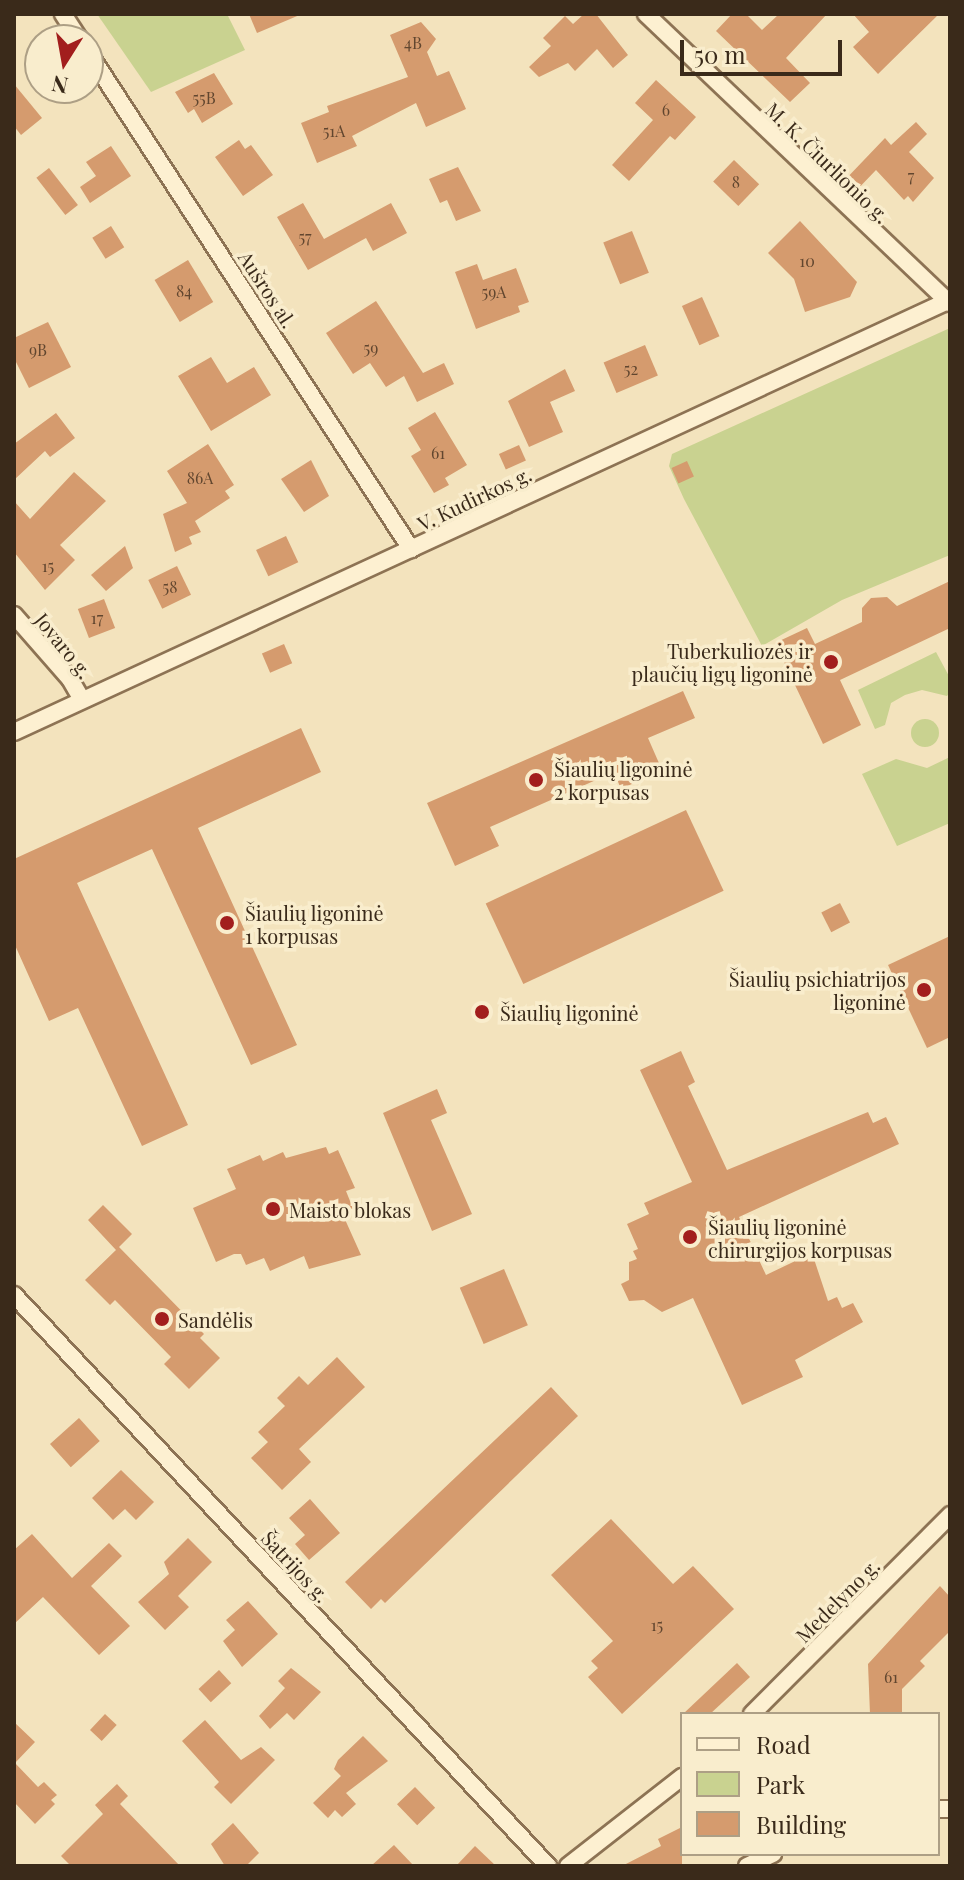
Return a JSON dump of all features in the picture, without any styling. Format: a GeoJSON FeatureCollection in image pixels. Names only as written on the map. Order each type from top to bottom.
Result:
{"type":"FeatureCollection","features":[{"type":"Feature","properties":{"kind":"street","name":"M. K. Čiurlionio g."},"geometry":{"type":"LineString","coordinates":[[646,14],[949,301]]}},
{"type":"Feature","properties":{"kind":"street","name":"Aušros al."},"geometry":{"type":"LineString","coordinates":[[104,77],[411,549]]}},
{"type":"Feature","properties":{"kind":"street","name":"V. Kudirkos g."},"geometry":{"type":"LineString","coordinates":[[14,732],[949,301]]}},
{"type":"Feature","properties":{"kind":"street","name":"Jovaro g."},"geometry":{"type":"LineString","coordinates":[[14,615],[70,679],[82,700]]}},
{"type":"Feature","properties":{"kind":"street","name":"Šatrijos g."},"geometry":{"type":"LineString","coordinates":[[14,1295],[548,1866]]}},
{"type":"Feature","properties":{"kind":"street","name":"Medelyno g."},"geometry":{"type":"LineString","coordinates":[[754,1712],[950,1515]]}},
{"type":"Feature","properties":{"kind":"street"},"geometry":{"type":"LineString","coordinates":[[568,1866],[680,1779]]}},
{"type":"Feature","properties":{"kind":"street"},"geometry":{"type":"LineString","coordinates":[[747,1866],[769,1856]]}},
{"type":"Feature","properties":{"kind":"green space"},"geometry":{"type":"Polygon","coordinates":[[[97,14],[227,14],[245,50],[151,92],[97,14]]]}},
{"type":"Feature","properties":{"kind":"green space"},"geometry":{"type":"Polygon","coordinates":[[[950,328],[950,555],[842,600],[762,646],[684,499],[669,466],[672,454],[950,328]]]}},
{"type":"Feature","properties":{"kind":"green space"},"geometry":{"type":"Polygon","coordinates":[[[936,652],[950,678],[947,696],[922,690],[905,695],[891,703],[885,725],[875,729],[858,690],[936,652]]]}},
{"type":"Feature","properties":{"kind":"green space"},"geometry":{"type":"Polygon","coordinates":[[[925,719],[935,723],[939,733],[935,743],[925,747],[915,743],[911,733],[915,723],[925,719]]]}},
{"type":"Feature","properties":{"kind":"green space"},"geometry":{"type":"Polygon","coordinates":[[[950,757],[950,823],[897,846],[862,774],[896,759],[927,768],[950,757]]]}},
{"type":"Feature","properties":{"kind":"building"},"geometry":{"type":"Polygon","coordinates":[[[249,14],[302,14],[257,33],[249,14]]]}},
{"type":"Feature","properties":{"kind":"building"},"geometry":{"type":"Polygon","coordinates":[[[584,14],[596,14],[628,55],[613,68],[597,49],[575,71],[568,63],[539,77],[529,67],[551,46],[543,38],[565,16],[573,24],[584,14]]]}},
{"type":"Feature","properties":{"kind":"building"},"geometry":{"type":"Polygon","coordinates":[[[732,14],[746,14],[762,30],[779,14],[827,14],[786,58],[810,83],[790,102],[716,31],[732,14]]]}},
{"type":"Feature","properties":{"kind":"building"},"geometry":{"type":"Polygon","coordinates":[[[853,14],[939,14],[878,74],[853,47],[869,32],[853,14]]]}},
{"type":"Feature","properties":{"kind":"building"},"geometry":{"type":"Polygon","coordinates":[[[421,22],[436,39],[427,52],[437,76],[449,71],[466,109],[426,127],[416,103],[352,136],[357,146],[317,163],[301,123],[329,112],[327,106],[408,77],[390,35],[421,22]]]}},
{"type":"Feature","properties":{"kind":"building"},"geometry":{"type":"Polygon","coordinates":[[[214,73],[233,104],[202,123],[194,109],[188,113],[175,92],[214,73]]]}},
{"type":"Feature","properties":{"kind":"building"},"geometry":{"type":"Polygon","coordinates":[[[656,80],[696,117],[675,140],[670,136],[629,181],[612,165],[653,120],[635,103],[656,80]]]}},
{"type":"Feature","properties":{"kind":"building"},"geometry":{"type":"Polygon","coordinates":[[[14,84],[24,96],[24,104],[30,104],[42,118],[21,135],[14,126],[14,84]]]}},
{"type":"Feature","properties":{"kind":"building"},"geometry":{"type":"Polygon","coordinates":[[[916,122],[927,134],[909,152],[934,178],[913,202],[908,196],[904,200],[876,170],[853,194],[842,183],[885,138],[891,145],[916,122]]]}},
{"type":"Feature","properties":{"kind":"building"},"geometry":{"type":"Polygon","coordinates":[[[239,140],[245,149],[251,145],[273,175],[243,196],[215,157],[239,140]]]}},
{"type":"Feature","properties":{"kind":"building"},"geometry":{"type":"Polygon","coordinates":[[[111,146],[131,176],[90,203],[80,187],[96,176],[86,162],[111,146]]]}},
{"type":"Feature","properties":{"kind":"building"},"geometry":{"type":"Polygon","coordinates":[[[734,160],[759,184],[738,206],[713,182],[734,160]]]}},
{"type":"Feature","properties":{"kind":"building"},"geometry":{"type":"Polygon","coordinates":[[[458,167],[481,211],[456,221],[447,200],[440,203],[429,179],[458,167]]]}},
{"type":"Feature","properties":{"kind":"building"},"geometry":{"type":"Polygon","coordinates":[[[49,168],[78,205],[65,215],[36,178],[49,168]]]}},
{"type":"Feature","properties":{"kind":"building"},"geometry":{"type":"Polygon","coordinates":[[[303,203],[324,239],[391,203],[407,233],[373,251],[366,238],[308,270],[277,217],[303,203]]]}},
{"type":"Feature","properties":{"kind":"building"},"geometry":{"type":"Polygon","coordinates":[[[800,221],[857,282],[850,297],[805,312],[794,279],[768,253],[800,221]]]}},
{"type":"Feature","properties":{"kind":"building"},"geometry":{"type":"Polygon","coordinates":[[[111,226],[124,247],[106,259],[92,238],[111,226]]]}},
{"type":"Feature","properties":{"kind":"building"},"geometry":{"type":"Polygon","coordinates":[[[632,231],[649,273],[620,284],[603,243],[632,231]]]}},
{"type":"Feature","properties":{"kind":"building"},"geometry":{"type":"Polygon","coordinates":[[[188,260],[213,302],[180,322],[155,280],[188,260]]]}},
{"type":"Feature","properties":{"kind":"building"},"geometry":{"type":"Polygon","coordinates":[[[477,264],[483,280],[516,268],[529,302],[518,306],[520,312],[476,329],[455,272],[477,264]]]}},
{"type":"Feature","properties":{"kind":"building"},"geometry":{"type":"Polygon","coordinates":[[[702,297],[719,336],[699,345],[682,306],[702,297]]]}},
{"type":"Feature","properties":{"kind":"building"},"geometry":{"type":"Polygon","coordinates":[[[376,301],[423,373],[444,363],[454,384],[417,402],[404,376],[386,387],[370,363],[353,374],[326,333],[376,301]]]}},
{"type":"Feature","properties":{"kind":"building"},"geometry":{"type":"Polygon","coordinates":[[[48,322],[71,367],[29,388],[14,358],[14,338],[48,322]]]}},
{"type":"Feature","properties":{"kind":"building"},"geometry":{"type":"Polygon","coordinates":[[[645,345],[658,375],[616,393],[604,363],[645,345]]]}},
{"type":"Feature","properties":{"kind":"building"},"geometry":{"type":"Polygon","coordinates":[[[211,357],[227,383],[254,367],[271,395],[211,431],[178,376],[211,357]]]}},
{"type":"Feature","properties":{"kind":"building"},"geometry":{"type":"Polygon","coordinates":[[[565,369],[575,391],[550,402],[563,432],[529,447],[508,401],[565,369]]]}},
{"type":"Feature","properties":{"kind":"building"},"geometry":{"type":"Polygon","coordinates":[[[435,412],[467,465],[445,478],[449,485],[434,493],[411,456],[421,450],[408,428],[435,412]]]}},
{"type":"Feature","properties":{"kind":"building"},"geometry":{"type":"Polygon","coordinates":[[[56,413],[75,438],[50,457],[45,451],[14,480],[14,444],[56,413]]]}},
{"type":"Feature","properties":{"kind":"building"},"geometry":{"type":"Polygon","coordinates":[[[208,444],[234,485],[225,491],[230,498],[195,521],[201,532],[189,537],[192,544],[175,552],[163,514],[187,503],[167,471],[208,444]]]}},
{"type":"Feature","properties":{"kind":"building"},"geometry":{"type":"Polygon","coordinates":[[[519,445],[526,461],[506,469],[499,454],[519,445]]]}},
{"type":"Feature","properties":{"kind":"building"},"geometry":{"type":"Polygon","coordinates":[[[311,460],[329,496],[304,512],[281,479],[311,460]]]}},
{"type":"Feature","properties":{"kind":"building"},"geometry":{"type":"Polygon","coordinates":[[[687,461],[694,477],[678,483],[671,468],[687,461]]]}},
{"type":"Feature","properties":{"kind":"building"},"geometry":{"type":"Polygon","coordinates":[[[74,472],[106,501],[60,545],[75,560],[45,590],[14,552],[14,501],[30,519],[74,472]]]}},
{"type":"Feature","properties":{"kind":"building"},"geometry":{"type":"Polygon","coordinates":[[[286,536],[298,562],[268,576],[256,550],[286,536]]]}},
{"type":"Feature","properties":{"kind":"building"},"geometry":{"type":"Polygon","coordinates":[[[125,546],[133,568],[106,591],[91,575],[125,546]]]}},
{"type":"Feature","properties":{"kind":"building"},"geometry":{"type":"Polygon","coordinates":[[[177,566],[191,595],[162,609],[148,580],[177,566]]]}},
{"type":"Feature","properties":{"kind":"building","name":"Tuberkuliozės ir plaučių ligų ligoninė"},"geometry":{"type":"Polygon","coordinates":[[[950,581],[950,628],[840,680],[861,725],[823,744],[775,643],[807,628],[815,644],[862,622],[862,608],[871,598],[887,597],[897,606],[950,581]]]}},
{"type":"Feature","properties":{"kind":"building"},"geometry":{"type":"Polygon","coordinates":[[[104,599],[115,628],[89,638],[78,609],[104,599]]]}},
{"type":"Feature","properties":{"kind":"building"},"geometry":{"type":"Polygon","coordinates":[[[284,644],[292,663],[270,673],[262,653],[284,644]]]}},
{"type":"Feature","properties":{"kind":"building","name":"Šiaulių ligoninė 2 korpusas"},"geometry":{"type":"Polygon","coordinates":[[[683,691],[695,718],[648,738],[662,770],[621,789],[614,772],[490,827],[499,846],[455,866],[427,803],[683,691]]]}},
{"type":"Feature","properties":{"kind":"building","name":"Šiaulių ligoninė 1 korpusas"},"geometry":{"type":"Polygon","coordinates":[[[301,728],[321,772],[198,828],[297,1045],[251,1065],[152,849],[77,883],[188,1125],[142,1146],[78,1008],[49,1021],[14,943],[14,859],[301,728]]]}},
{"type":"Feature","properties":{"kind":"building"},"geometry":{"type":"Polygon","coordinates":[[[686,810],[724,891],[523,984],[486,903],[686,810]]]}},
{"type":"Feature","properties":{"kind":"building"},"geometry":{"type":"Polygon","coordinates":[[[840,903],[850,923],[831,932],[821,913],[840,903]]]}},
{"type":"Feature","properties":{"kind":"building","name":"Šiaulių psichiatrijos ligoninė"},"geometry":{"type":"Polygon","coordinates":[[[950,936],[950,1037],[927,1048],[888,965],[950,936]]]}},
{"type":"Feature","properties":{"kind":"building","name":"Šiaulių ligoninė chirurgijos korpusas"},"geometry":{"type":"Polygon","coordinates":[[[681,1051],[695,1082],[688,1086],[727,1170],[868,1112],[873,1123],[886,1117],[899,1144],[739,1217],[766,1275],[812,1253],[828,1301],[837,1297],[842,1308],[853,1303],[863,1322],[795,1360],[803,1377],[742,1405],[693,1298],[662,1312],[644,1300],[629,1301],[621,1284],[629,1280],[629,1262],[637,1259],[633,1251],[638,1249],[627,1224],[649,1214],[644,1203],[692,1182],[640,1070],[681,1051]]]}},
{"type":"Feature","properties":{"kind":"building"},"geometry":{"type":"Polygon","coordinates":[[[437,1089],[447,1113],[431,1120],[472,1214],[432,1231],[383,1113],[437,1089]]]}},
{"type":"Feature","properties":{"kind":"building","name":"Maisto blokas"},"geometry":{"type":"Polygon","coordinates":[[[326,1147],[329,1154],[338,1150],[355,1188],[346,1191],[354,1211],[343,1215],[361,1255],[309,1269],[304,1256],[270,1271],[264,1258],[246,1265],[241,1254],[216,1262],[193,1208],[236,1189],[227,1169],[260,1155],[263,1161],[283,1152],[286,1158],[326,1147]]]}},
{"type":"Feature","properties":{"kind":"building","name":"Sandėlis"},"geometry":{"type":"Polygon","coordinates":[[[103,1205],[132,1234],[119,1247],[204,1334],[200,1338],[220,1358],[189,1389],[164,1364],[171,1357],[115,1300],[110,1305],[85,1280],[116,1250],[88,1220],[103,1205]]]}},
{"type":"Feature","properties":{"kind":"building"},"geometry":{"type":"Polygon","coordinates":[[[504,1269],[528,1325],[484,1344],[460,1288],[504,1269]]]}},
{"type":"Feature","properties":{"kind":"building"},"geometry":{"type":"Polygon","coordinates":[[[337,1357],[365,1387],[299,1449],[311,1462],[282,1490],[251,1458],[268,1442],[258,1432],[285,1406],[277,1398],[299,1376],[308,1385],[337,1357]]]}},
{"type":"Feature","properties":{"kind":"building"},"geometry":{"type":"Polygon","coordinates":[[[551,1387],[578,1416],[385,1603],[381,1599],[371,1609],[345,1582],[551,1387]]]}},
{"type":"Feature","properties":{"kind":"building"},"geometry":{"type":"Polygon","coordinates":[[[79,1418],[100,1441],[71,1467],[50,1444],[79,1418]]]}},
{"type":"Feature","properties":{"kind":"building"},"geometry":{"type":"Polygon","coordinates":[[[121,1470],[154,1502],[136,1520],[125,1509],[113,1520],[92,1498],[121,1470]]]}},
{"type":"Feature","properties":{"kind":"building"},"geometry":{"type":"Polygon","coordinates":[[[310,1499],[340,1533],[309,1560],[295,1544],[305,1535],[289,1518],[310,1499]]]}},
{"type":"Feature","properties":{"kind":"building"},"geometry":{"type":"Polygon","coordinates":[[[611,1519],[673,1584],[693,1566],[734,1609],[622,1714],[588,1677],[598,1668],[591,1661],[613,1641],[551,1575],[611,1519]]]}},
{"type":"Feature","properties":{"kind":"building"},"geometry":{"type":"Polygon","coordinates":[[[32,1534],[72,1578],[109,1543],[122,1556],[91,1586],[130,1626],[99,1655],[43,1597],[14,1624],[14,1550],[32,1534]]]}},
{"type":"Feature","properties":{"kind":"building"},"geometry":{"type":"Polygon","coordinates":[[[188,1538],[212,1562],[178,1596],[189,1607],[165,1630],[138,1602],[169,1574],[164,1562],[188,1538]]]}},
{"type":"Feature","properties":{"kind":"building"},"geometry":{"type":"Polygon","coordinates":[[[940,1586],[950,1597],[950,1631],[920,1661],[925,1666],[902,1689],[902,1712],[870,1712],[868,1664],[940,1586]]]}},
{"type":"Feature","properties":{"kind":"building"},"geometry":{"type":"Polygon","coordinates":[[[248,1601],[278,1634],[242,1667],[223,1641],[235,1630],[226,1620],[248,1601]]]}},
{"type":"Feature","properties":{"kind":"building"},"geometry":{"type":"Polygon","coordinates":[[[737,1663],[750,1677],[712,1712],[685,1712],[737,1663]]]}},
{"type":"Feature","properties":{"kind":"building"},"geometry":{"type":"Polygon","coordinates":[[[291,1668],[321,1692],[294,1720],[287,1713],[270,1729],[259,1716],[285,1688],[278,1681],[291,1668]]]}},
{"type":"Feature","properties":{"kind":"building"},"geometry":{"type":"Polygon","coordinates":[[[219,1670],[231,1683],[211,1702],[199,1689],[219,1670]]]}},
{"type":"Feature","properties":{"kind":"building"},"geometry":{"type":"Polygon","coordinates":[[[105,1714],[117,1725],[102,1741],[90,1730],[105,1714]]]}},
{"type":"Feature","properties":{"kind":"building"},"geometry":{"type":"Polygon","coordinates":[[[205,1720],[241,1760],[261,1747],[275,1760],[231,1804],[214,1787],[219,1782],[182,1741],[205,1720]]]}},
{"type":"Feature","properties":{"kind":"building"},"geometry":{"type":"Polygon","coordinates":[[[14,1722],[35,1742],[15,1763],[38,1787],[44,1782],[57,1795],[51,1800],[55,1804],[35,1824],[14,1802],[14,1722]]]}},
{"type":"Feature","properties":{"kind":"building"},"geometry":{"type":"Polygon","coordinates":[[[363,1736],[388,1761],[346,1793],[356,1804],[342,1817],[335,1810],[328,1818],[313,1803],[341,1776],[334,1769],[338,1760],[363,1736]]]}},
{"type":"Feature","properties":{"kind":"building"},"geometry":{"type":"Polygon","coordinates":[[[117,1784],[128,1796],[120,1804],[180,1866],[71,1866],[61,1856],[103,1814],[95,1805],[117,1784]]]}},
{"type":"Feature","properties":{"kind":"building"},"geometry":{"type":"Polygon","coordinates":[[[415,1787],[435,1808],[417,1825],[397,1804],[415,1787]]]}},
{"type":"Feature","properties":{"kind":"building"},"geometry":{"type":"Polygon","coordinates":[[[233,1823],[259,1853],[246,1866],[225,1866],[211,1844],[233,1823]]]}},
{"type":"Feature","properties":{"kind":"building"},"geometry":{"type":"Polygon","coordinates":[[[680,1828],[682,1866],[622,1866],[661,1846],[658,1839],[680,1828]]]}},
{"type":"Feature","properties":{"kind":"building"},"geometry":{"type":"Polygon","coordinates":[[[394,1845],[414,1866],[371,1866],[394,1845]]]}},
{"type":"Feature","properties":{"kind":"building"},"geometry":{"type":"Polygon","coordinates":[[[475,1846],[496,1866],[456,1866],[475,1846]]]}},
{"type":"Feature","properties":{"kind":"place","name":"Tuberkuliozės ir plaučių ligų ligoninė"},"geometry":{"type":"Point","coordinates":[831,662]}},
{"type":"Feature","properties":{"kind":"place","name":"Šiaulių ligoninė 2 korpusas"},"geometry":{"type":"Point","coordinates":[536,780]}},
{"type":"Feature","properties":{"kind":"place","name":"Šiaulių ligoninė 1 korpusas"},"geometry":{"type":"Point","coordinates":[227,923]}},
{"type":"Feature","properties":{"kind":"place","name":"Šiaulių psichiatrijos ligoninė"},"geometry":{"type":"Point","coordinates":[924,990]}},
{"type":"Feature","properties":{"kind":"place","name":"Šiaulių ligoninė"},"geometry":{"type":"Point","coordinates":[482,1012]}},
{"type":"Feature","properties":{"kind":"place","name":"Maisto blokas"},"geometry":{"type":"Point","coordinates":[273,1209]}},
{"type":"Feature","properties":{"kind":"place","name":"Šiaulių ligoninė chirurgijos korpusas"},"geometry":{"type":"Point","coordinates":[690,1237]}},
{"type":"Feature","properties":{"kind":"place","name":"Sandėlis"},"geometry":{"type":"Point","coordinates":[162,1319]}}]}
